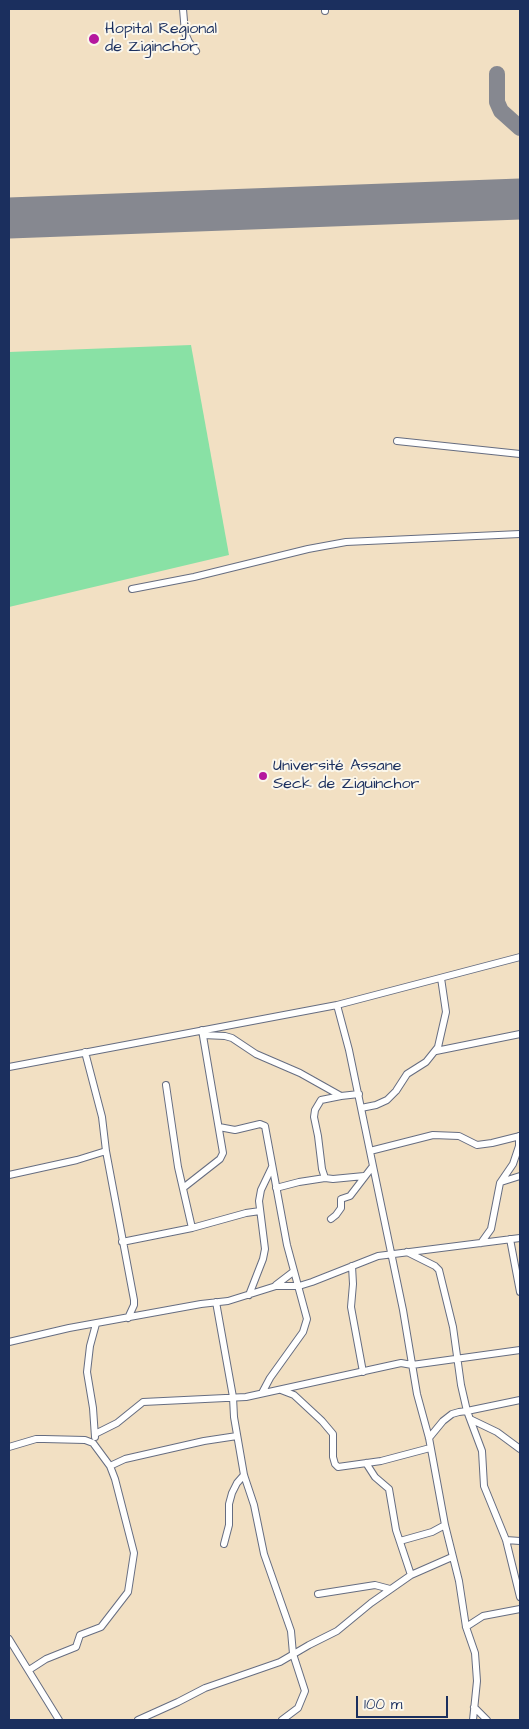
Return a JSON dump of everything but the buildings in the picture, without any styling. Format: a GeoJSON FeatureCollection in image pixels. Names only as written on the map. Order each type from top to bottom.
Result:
{"type":"FeatureCollection","features":[{"type":"Feature","properties":{"kind":"street"},"geometry":{"type":"LineString","coordinates":[[183,9],[185,33],[196,51]]}},
{"type":"Feature","properties":{"kind":"street"},"geometry":{"type":"LineString","coordinates":[[397,441],[520,454]]}},
{"type":"Feature","properties":{"kind":"street"},"geometry":{"type":"LineString","coordinates":[[132,590],[346,542],[520,534]]}},
{"type":"Feature","properties":{"kind":"street"},"geometry":{"type":"LineString","coordinates":[[9,1067],[85,1052],[202,1033],[337,1005],[520,957]]}},
{"type":"Feature","properties":{"kind":"street"},"geometry":{"type":"LineString","coordinates":[[361,1108],[376,1105],[387,1100],[396,1091],[407,1074],[426,1062],[436,1051],[441,1038],[446,1012],[441,978]]}},
{"type":"Feature","properties":{"kind":"street"},"geometry":{"type":"LineString","coordinates":[[337,1005],[349,1050],[372,1166],[392,1253],[420,1410],[428,1438],[445,1525],[461,1589],[466,1627],[475,1653],[476,1681],[473,1720]]}},
{"type":"Feature","properties":{"kind":"street"},"geometry":{"type":"LineString","coordinates":[[202,1033],[232,1038],[256,1054],[300,1073],[341,1096]]}},
{"type":"Feature","properties":{"kind":"street"},"geometry":{"type":"LineString","coordinates":[[184,1188],[223,1156],[202,1033]]}},
{"type":"Feature","properties":{"kind":"street"},"geometry":{"type":"LineString","coordinates":[[436,1051],[520,1034]]}},
{"type":"Feature","properties":{"kind":"street"},"geometry":{"type":"LineString","coordinates":[[85,1052],[102,1117],[106,1151],[134,1300],[134,1305],[128,1318]]}},
{"type":"Feature","properties":{"kind":"street"},"geometry":{"type":"LineString","coordinates":[[166,1085],[178,1167],[192,1228]]}},
{"type":"Feature","properties":{"kind":"street"},"geometry":{"type":"LineString","coordinates":[[325,1178],[320,1161],[314,1117],[315,1110],[321,1100],[358,1094]]}},
{"type":"Feature","properties":{"kind":"street"},"geometry":{"type":"LineString","coordinates":[[219,1127],[235,1130],[260,1124],[265,1126],[293,1272],[299,1286],[307,1318],[306,1325],[296,1343],[270,1378],[262,1394]]}},
{"type":"Feature","properties":{"kind":"street"},"geometry":{"type":"LineString","coordinates":[[370,1151],[433,1136],[459,1136],[477,1145],[520,1136],[513,1164],[500,1183],[491,1229],[481,1243]]}},
{"type":"Feature","properties":{"kind":"street"},"geometry":{"type":"LineString","coordinates":[[9,1175],[77,1160],[106,1151]]}},
{"type":"Feature","properties":{"kind":"street"},"geometry":{"type":"LineString","coordinates":[[249,1295],[265,1249],[259,1201],[272,1166]]}},
{"type":"Feature","properties":{"kind":"street"},"geometry":{"type":"LineString","coordinates":[[331,1219],[341,1208],[341,1199],[350,1196],[372,1166]]}},
{"type":"Feature","properties":{"kind":"street"},"geometry":{"type":"LineString","coordinates":[[276,1188],[325,1178],[337,1180],[364,1176]]}},
{"type":"Feature","properties":{"kind":"street"},"geometry":{"type":"LineString","coordinates":[[500,1183],[520,1176]]}},
{"type":"Feature","properties":{"kind":"street"},"geometry":{"type":"LineString","coordinates":[[122,1242],[192,1228],[260,1211]]}},
{"type":"Feature","properties":{"kind":"street"},"geometry":{"type":"LineString","coordinates":[[272,1287],[299,1286],[378,1256],[392,1253],[520,1238]]}},
{"type":"Feature","properties":{"kind":"street"},"geometry":{"type":"LineString","coordinates":[[510,1239],[520,1292]]}},
{"type":"Feature","properties":{"kind":"street"},"geometry":{"type":"LineString","coordinates":[[406,1251],[439,1270],[453,1327],[467,1411],[482,1451],[484,1486],[506,1540],[520,1597]]}},
{"type":"Feature","properties":{"kind":"street"},"geometry":{"type":"LineString","coordinates":[[352,1266],[351,1307],[363,1372]]}},
{"type":"Feature","properties":{"kind":"street"},"geometry":{"type":"LineString","coordinates":[[9,1342],[69,1328],[249,1295],[272,1287],[293,1272]]}},
{"type":"Feature","properties":{"kind":"street"},"geometry":{"type":"LineString","coordinates":[[216,1302],[233,1397],[244,1475],[255,1511],[264,1554],[291,1631],[293,1654],[305,1691],[298,1708],[282,1720]]}},
{"type":"Feature","properties":{"kind":"street"},"geometry":{"type":"LineString","coordinates":[[96,1324],[90,1346],[87,1372],[93,1408],[96,1446]]}},
{"type":"Feature","properties":{"kind":"street"},"geometry":{"type":"LineString","coordinates":[[95,1434],[117,1423],[143,1402],[246,1397],[401,1364],[412,1365],[520,1350]]}},
{"type":"Feature","properties":{"kind":"street"},"geometry":{"type":"LineString","coordinates":[[281,1390],[294,1395],[333,1434],[333,1456],[336,1466],[342,1468],[366,1464],[430,1448]]}},
{"type":"Feature","properties":{"kind":"street"},"geometry":{"type":"LineString","coordinates":[[428,1438],[452,1414],[520,1400]]}},
{"type":"Feature","properties":{"kind":"street"},"geometry":{"type":"LineString","coordinates":[[470,1419],[497,1432],[520,1449]]}},
{"type":"Feature","properties":{"kind":"street"},"geometry":{"type":"LineString","coordinates":[[110,1466],[125,1459],[204,1441],[237,1436]]}},
{"type":"Feature","properties":{"kind":"street"},"geometry":{"type":"LineString","coordinates":[[9,1448],[44,1439],[85,1440],[90,1441],[96,1446],[110,1466],[120,1493],[134,1553],[128,1592],[101,1627],[80,1635],[76,1647],[46,1659],[29,1670]]}},
{"type":"Feature","properties":{"kind":"street"},"geometry":{"type":"LineString","coordinates":[[366,1464],[389,1489],[396,1530],[411,1575]]}},
{"type":"Feature","properties":{"kind":"street"},"geometry":{"type":"LineString","coordinates":[[224,1544],[229,1525],[232,1493],[236,1483],[244,1475]]}},
{"type":"Feature","properties":{"kind":"street"},"geometry":{"type":"LineString","coordinates":[[400,1541],[432,1532],[445,1525]]}},
{"type":"Feature","properties":{"kind":"street"},"geometry":{"type":"LineString","coordinates":[[506,1540],[520,1541]]}},
{"type":"Feature","properties":{"kind":"street"},"geometry":{"type":"LineString","coordinates":[[138,1720],[204,1688],[271,1666],[309,1644],[337,1631],[390,1589],[411,1575],[452,1556]]}},
{"type":"Feature","properties":{"kind":"street"},"geometry":{"type":"LineString","coordinates":[[318,1594],[375,1585],[390,1589]]}},
{"type":"Feature","properties":{"kind":"street"},"geometry":{"type":"LineString","coordinates":[[466,1627],[482,1616],[520,1609]]}},
{"type":"Feature","properties":{"kind":"street"},"geometry":{"type":"LineString","coordinates":[[9,1639],[59,1720]]}},
{"type":"Feature","properties":{"kind":"street"},"geometry":{"type":"LineString","coordinates":[[474,1707],[487,1720]]}},
{"type":"Feature","properties":{"kind":"green space"},"geometry":{"type":"Polygon","coordinates":[[[191,345],[229,555],[9,607],[9,352],[191,345]]]}},
{"type":"Feature","properties":{"kind":"taxiway"},"geometry":{"type":"LineString","coordinates":[[497,74],[497,102],[501,111],[520,128]]}},
{"type":"Feature","properties":{"kind":"taxiway"},"geometry":{"type":"LineString","coordinates":[[508,199],[520,191]]}},
{"type":"Feature","properties":{"kind":"runway"},"geometry":{"type":"LineString","coordinates":[[9,218],[520,199]]}},
{"type":"Feature","properties":{"kind":"place","name":"Hopital Regional de Ziginchor"},"geometry":{"type":"Point","coordinates":[94,39]}},
{"type":"Feature","properties":{"kind":"place","name":"Université Assane Seck de Ziguinchor"},"geometry":{"type":"Point","coordinates":[263,776]}}]}
